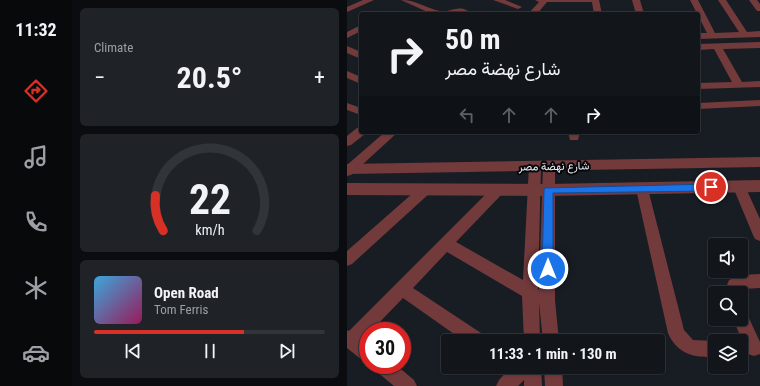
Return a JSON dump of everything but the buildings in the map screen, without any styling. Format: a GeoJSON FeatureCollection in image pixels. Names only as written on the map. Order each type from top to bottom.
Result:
{"type":"FeatureCollection","features":[{"type":"Feature","properties":{"kind":"street"},"geometry":{"type":"LineString","coordinates":[[348,9],[370,0]]}},
{"type":"Feature","properties":{"kind":"street"},"geometry":{"type":"LineString","coordinates":[[405,0],[434,12]]}},
{"type":"Feature","properties":{"kind":"street"},"geometry":{"type":"LineString","coordinates":[[497,0],[518,7]]}},
{"type":"Feature","properties":{"kind":"street"},"geometry":{"type":"LineString","coordinates":[[512,12],[524,0]]}},
{"type":"Feature","properties":{"kind":"street"},"geometry":{"type":"LineString","coordinates":[[534,12],[543,0],[594,0],[597,12]]}},
{"type":"Feature","properties":{"kind":"street"},"geometry":{"type":"LineString","coordinates":[[635,0],[639,12]]}},
{"type":"Feature","properties":{"kind":"street"},"geometry":{"type":"LineString","coordinates":[[694,0],[697,12]]}},
{"type":"Feature","properties":{"kind":"street"},"geometry":{"type":"LineString","coordinates":[[722,0],[745,35]]}},
{"type":"Feature","properties":{"kind":"street"},"geometry":{"type":"LineString","coordinates":[[753,0],[760,9]]}},
{"type":"Feature","properties":{"kind":"street"},"geometry":{"type":"LineString","coordinates":[[348,9],[359,14]]}},
{"type":"Feature","properties":{"kind":"street"},"geometry":{"type":"LineString","coordinates":[[450,12],[456,10],[462,12]]}},
{"type":"Feature","properties":{"kind":"street"},"geometry":{"type":"LineString","coordinates":[[700,18],[712,35]]}},
{"type":"Feature","properties":{"kind":"street"},"geometry":{"type":"LineString","coordinates":[[347,35],[359,29]]}},
{"type":"Feature","properties":{"kind":"street"},"geometry":{"type":"LineString","coordinates":[[700,36],[760,34]]}},
{"type":"Feature","properties":{"kind":"street"},"geometry":{"type":"LineString","coordinates":[[717,46],[739,85]]}},
{"type":"Feature","properties":{"kind":"street"},"geometry":{"type":"LineString","coordinates":[[700,47],[759,47]]}},
{"type":"Feature","properties":{"kind":"street"},"geometry":{"type":"LineString","coordinates":[[347,49],[359,55]]}},
{"type":"Feature","properties":{"kind":"street"},"geometry":{"type":"LineString","coordinates":[[347,74],[359,80]]}},
{"type":"Feature","properties":{"kind":"street"},"geometry":{"type":"LineString","coordinates":[[700,86],[760,84]]}},
{"type":"Feature","properties":{"kind":"street"},"geometry":{"type":"LineString","coordinates":[[700,106],[760,103]]}},
{"type":"Feature","properties":{"kind":"street"},"geometry":{"type":"LineString","coordinates":[[347,106],[359,111]]}},
{"type":"Feature","properties":{"kind":"street"},"geometry":{"type":"LineString","coordinates":[[347,142],[359,133]]}},
{"type":"Feature","properties":{"kind":"street"},"geometry":{"type":"LineString","coordinates":[[348,170],[390,134]]}},
{"type":"Feature","properties":{"kind":"street","name":"شارع نهضة مصر"},"geometry":{"type":"LineString","coordinates":[[348,170],[760,162]]}},
{"type":"Feature","properties":{"kind":"street"},"geometry":{"type":"LineString","coordinates":[[531,334],[530,294],[541,190],[542,166]]}},
{"type":"Feature","properties":{"kind":"street"},"geometry":{"type":"LineString","coordinates":[[347,189],[541,190],[760,186]]}},
{"type":"Feature","properties":{"kind":"street"},"geometry":{"type":"LineString","coordinates":[[739,187],[760,235]]}},
{"type":"Feature","properties":{"kind":"street"},"geometry":{"type":"LineString","coordinates":[[642,188],[676,333],[684,344],[690,348],[708,349]]}},
{"type":"Feature","properties":{"kind":"street"},"geometry":{"type":"LineString","coordinates":[[347,260],[427,190]]}},
{"type":"Feature","properties":{"kind":"street"},"geometry":{"type":"LineString","coordinates":[[359,347],[349,339],[402,289],[498,190]]}},
{"type":"Feature","properties":{"kind":"street"},"geometry":{"type":"LineString","coordinates":[[541,190],[550,334]]}},
{"type":"Feature","properties":{"kind":"street"},"geometry":{"type":"LineString","coordinates":[[446,244],[530,294],[547,300]]}},
{"type":"Feature","properties":{"kind":"street"},"geometry":{"type":"LineString","coordinates":[[734,286],[740,282],[760,281]]}},
{"type":"Feature","properties":{"kind":"street"},"geometry":{"type":"LineString","coordinates":[[402,289],[468,334]]}},
{"type":"Feature","properties":{"kind":"street"},"geometry":{"type":"LineString","coordinates":[[743,326],[751,349]]}},
{"type":"Feature","properties":{"kind":"street"},"geometry":{"type":"LineString","coordinates":[[394,374],[409,386]]}},
{"type":"Feature","properties":{"kind":"street"},"geometry":{"type":"LineString","coordinates":[[505,386],[517,374]]}},
{"type":"Feature","properties":{"kind":"street"},"geometry":{"type":"LineString","coordinates":[[526,374],[533,386]]}},
{"type":"Feature","properties":{"kind":"street"},"geometry":{"type":"LineString","coordinates":[[553,374],[554,386]]}},
{"type":"Feature","properties":{"kind":"route"},"geometry":{"type":"LineString","coordinates":[[548,269],[548,190],[711,187]]}}]}
